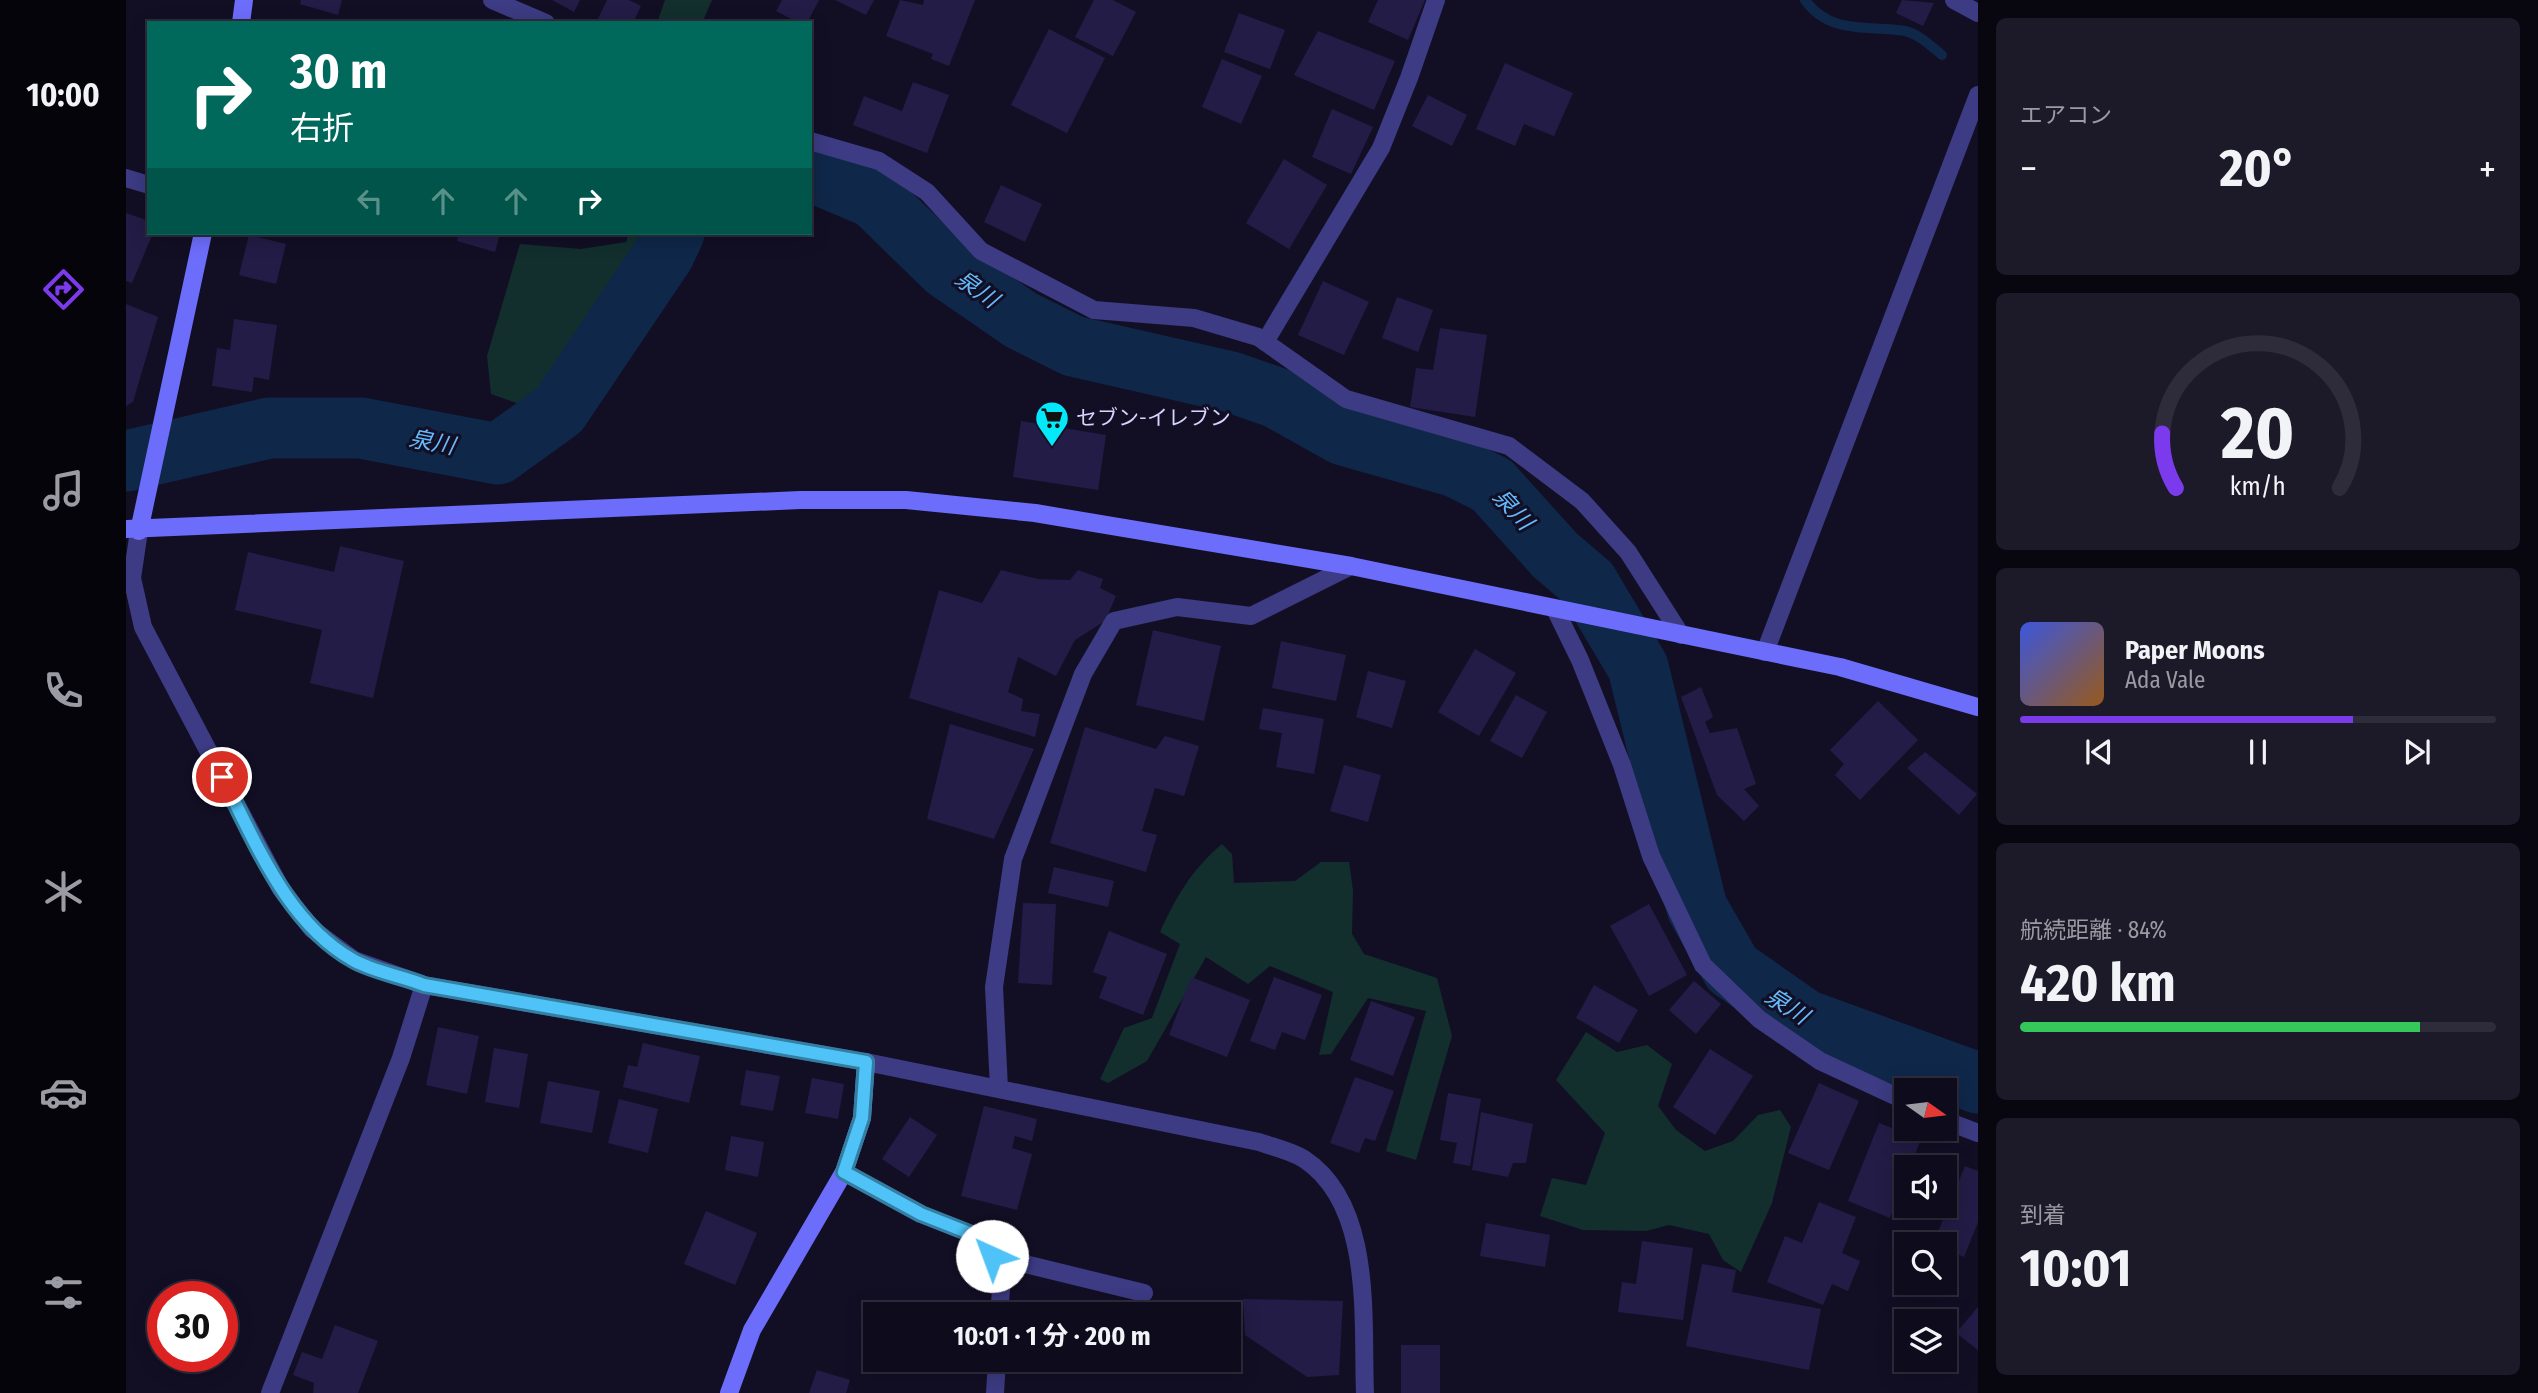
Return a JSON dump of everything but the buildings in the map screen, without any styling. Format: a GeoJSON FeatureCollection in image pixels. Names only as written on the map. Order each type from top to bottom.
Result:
{"type":"FeatureCollection","features":[{"type":"Feature","properties":{"kind":"street"},"geometry":{"type":"LineString","coordinates":[[242,21],[244,0]]}},
{"type":"Feature","properties":{"kind":"street"},"geometry":{"type":"LineString","coordinates":[[492,0],[541,21]]}},
{"type":"Feature","properties":{"kind":"street"},"geometry":{"type":"LineString","coordinates":[[1265,342],[1381,148],[1436,0]]}},
{"type":"Feature","properties":{"kind":"street"},"geometry":{"type":"LineString","coordinates":[[1954,0],[1978,13]]}},
{"type":"Feature","properties":{"kind":"street"},"geometry":{"type":"LineString","coordinates":[[1765,652],[1978,95]]}},
{"type":"Feature","properties":{"kind":"street"},"geometry":{"type":"LineString","coordinates":[[812,142],[879,161],[926,192],[981,251],[1094,310],[1194,318],[1265,342],[1346,399],[1509,446],[1582,501],[1628,552],[1673,633]]}},
{"type":"Feature","properties":{"kind":"street"},"geometry":{"type":"LineString","coordinates":[[126,178],[147,184]]}},
{"type":"Feature","properties":{"kind":"street"},"geometry":{"type":"LineString","coordinates":[[203,235],[145,495],[132,530],[132,578],[143,627],[281,889],[312,929],[354,960],[424,985],[866,1062],[999,1088],[1259,1142],[1304,1159],[1333,1187],[1349,1216],[1360,1263],[1365,1393]]}},
{"type":"Feature","properties":{"kind":"street"},"geometry":{"type":"LineString","coordinates":[[132,530],[772,501],[906,500],[1035,513],[1351,565],[1840,667],[1978,707]]}},
{"type":"Feature","properties":{"kind":"street"},"geometry":{"type":"LineString","coordinates":[[999,1088],[994,987],[1013,859],[1083,674],[1114,621],[1177,607],[1251,616],[1351,565]]}},
{"type":"Feature","properties":{"kind":"street"},"geometry":{"type":"LineString","coordinates":[[1558,609],[1622,765],[1651,856],[1703,965],[1759,1019],[1820,1060],[1894,1095]]}},
{"type":"Feature","properties":{"kind":"street"},"geometry":{"type":"LineString","coordinates":[[270,1393],[401,1058],[424,985]]}},
{"type":"Feature","properties":{"kind":"street"},"geometry":{"type":"LineString","coordinates":[[729,1393],[752,1330],[844,1172],[862,1118],[866,1062]]}},
{"type":"Feature","properties":{"kind":"street"},"geometry":{"type":"LineString","coordinates":[[1957,1125],[1978,1133]]}},
{"type":"Feature","properties":{"kind":"street"},"geometry":{"type":"LineString","coordinates":[[844,1172],[921,1214],[987,1240],[1001,1290],[1000,1302]]}},
{"type":"Feature","properties":{"kind":"street"},"geometry":{"type":"LineString","coordinates":[[992,1256],[1144,1293]]}},
{"type":"Feature","properties":{"kind":"street"},"geometry":{"type":"LineString","coordinates":[[995,1393],[996,1372]]}},
{"type":"Feature","properties":{"kind":"green space"},"geometry":{"type":"Polygon","coordinates":[[[665,0],[712,0],[703,21],[658,21],[665,0]]]}},
{"type":"Feature","properties":{"kind":"green space"},"geometry":{"type":"Polygon","coordinates":[[[628,235],[703,235],[575,417],[542,412],[491,394],[487,356],[520,244],[581,249],[626,242],[628,235]]]}},
{"type":"Feature","properties":{"kind":"green space"},"geometry":{"type":"Polygon","coordinates":[[[1222,844],[1232,854],[1234,883],[1295,881],[1321,862],[1349,862],[1353,890],[1352,934],[1364,954],[1437,978],[1452,1036],[1416,1160],[1386,1151],[1426,1011],[1368,998],[1331,1054],[1319,1055],[1333,992],[1270,966],[1248,984],[1206,957],[1147,1061],[1108,1083],[1100,1079],[1124,1028],[1152,1018],[1180,944],[1160,932],[1186,884],[1202,863],[1222,844]]]}},
{"type":"Feature","properties":{"kind":"green space"},"geometry":{"type":"Polygon","coordinates":[[[1586,1032],[1617,1052],[1647,1045],[1672,1064],[1658,1106],[1676,1130],[1705,1151],[1733,1141],[1758,1115],[1780,1110],[1791,1127],[1772,1203],[1741,1272],[1723,1260],[1709,1234],[1669,1225],[1646,1231],[1583,1230],[1540,1216],[1552,1178],[1586,1185],[1605,1133],[1556,1080],[1586,1032]]]}},
{"type":"Feature","properties":{"kind":"waterway"},"geometry":{"type":"LineString","coordinates":[[1805,0],[1815,11],[1838,24],[1905,31],[1925,41],[1942,55]]}},
{"type":"Feature","properties":{"kind":"waterway","name":"泉川"},"geometry":{"type":"LineString","coordinates":[[812,172],[874,198],[947,269],[1021,320],[1073,346],[1231,382],[1277,398],[1343,435],[1456,467],[1492,485],[1555,555],[1588,583],[1638,667],[1697,908],[1732,969],[1805,1020],[1978,1083]]}},
{"type":"Feature","properties":{"kind":"waterway","name":"泉川"},"geometry":{"type":"LineString","coordinates":[[126,461],[269,428],[361,428],[498,454],[559,410],[664,254],[673,235]]}},
{"type":"Feature","properties":{"kind":"place","name":"セブン-イレブン"},"geometry":{"type":"Point","coordinates":[1052,448]}},
{"type":"Feature","properties":{"kind":"route"},"geometry":{"type":"LineString","coordinates":[[222,777],[281,889],[312,929],[354,960],[424,985],[489,994],[866,1062],[862,1118],[844,1172],[921,1214],[987,1240],[992,1256]]}}]}
